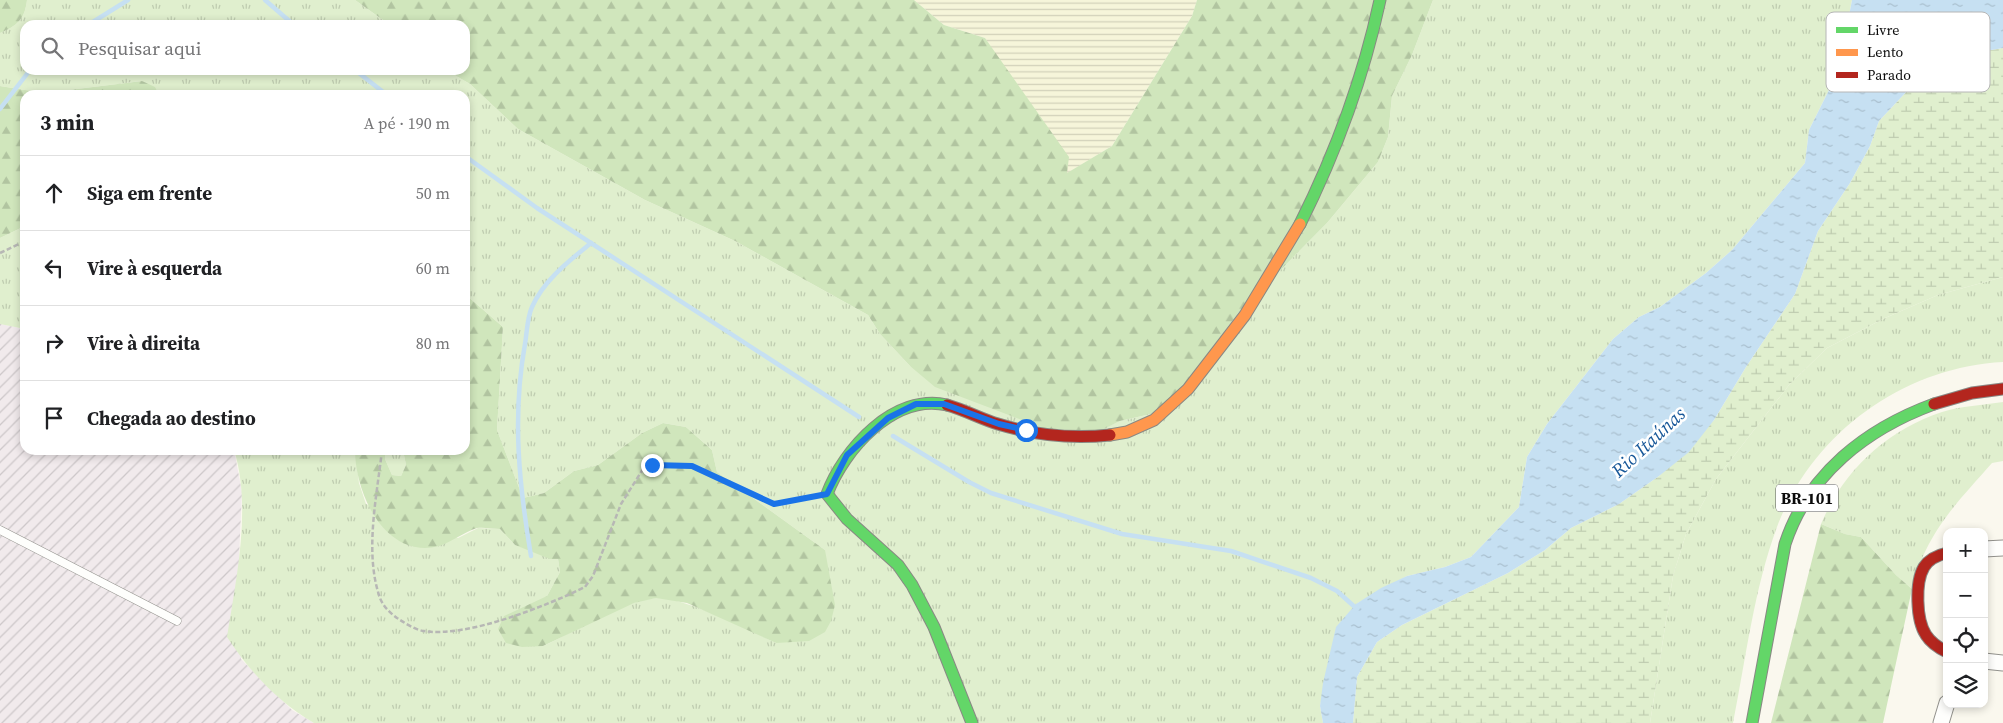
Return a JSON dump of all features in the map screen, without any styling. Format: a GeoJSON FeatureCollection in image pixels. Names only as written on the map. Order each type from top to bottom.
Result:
{"type":"FeatureCollection","features":[{"type":"Feature","properties":{"kind":"main road"},"geometry":{"type":"LineString","coordinates":[[972,723],[934,628],[912,585],[898,565],[847,519],[827,494],[847,455],[888,418],[916,404],[944,404],[999,424],[1085,437],[1126,432],[1155,419],[1174,404],[1231,336],[1285,255],[1332,155],[1360,82],[1373,40],[1380,0]]}},
{"type":"Feature","properties":{"kind":"main road","name":"BR-101"},"geometry":{"type":"LineString","coordinates":[[1752,723],[1785,544],[1795,516],[1815,484],[1845,453],[1901,414],[1981,391],[2003,389]]}},
{"type":"Feature","properties":{"kind":"main road"},"geometry":{"type":"LineString","coordinates":[[1943,555],[1930,560],[1924,567],[1920,578],[1918,610],[1925,636],[1932,644],[1943,650]]}},
{"type":"Feature","properties":{"kind":"street"},"geometry":{"type":"LineString","coordinates":[[1988,549],[2003,548]]}},
{"type":"Feature","properties":{"kind":"street"},"geometry":{"type":"LineString","coordinates":[[1988,661],[2003,663]]}},
{"type":"Feature","properties":{"kind":"street"},"geometry":{"type":"LineString","coordinates":[[1941,723],[1946,708]]}},
{"type":"Feature","properties":{"kind":"lane"},"geometry":{"type":"LineString","coordinates":[[0,530],[177,621]]}},
{"type":"Feature","properties":{"kind":"path"},"geometry":{"type":"LineString","coordinates":[[0,253],[20,243]]}},
{"type":"Feature","properties":{"kind":"path"},"geometry":{"type":"LineString","coordinates":[[381,455],[372,544],[378,592],[383,605],[395,616],[423,631],[456,631],[485,625],[585,587],[593,576],[621,504],[643,469],[652,465],[692,466],[774,504],[827,494]]}},
{"type":"Feature","properties":{"kind":"shaded area"},"geometry":{"type":"Polygon","coordinates":[[[0,324],[20,328],[20,455],[235,455],[242,492],[239,558],[241,659],[292,710],[314,723],[0,723],[0,324]]]}},
{"type":"Feature","properties":{"kind":"green space"},"geometry":{"type":"Polygon","coordinates":[[[0,0],[27,0],[26,7],[19,21],[11,28],[0,33],[0,0]]]}},
{"type":"Feature","properties":{"kind":"green space"},"geometry":{"type":"Polygon","coordinates":[[[27,0],[355,0],[383,20],[20,20],[20,75],[455,75],[470,84],[518,129],[645,200],[735,241],[868,315],[880,334],[910,366],[1099,431],[1120,421],[1164,411],[1239,312],[1327,223],[1378,162],[1388,137],[1392,96],[1412,55],[1433,0],[1852,0],[1850,12],[1826,12],[1826,92],[1828,92],[1809,130],[1805,163],[1732,250],[1706,273],[1660,307],[1639,317],[1613,339],[1547,424],[1527,457],[1519,507],[1471,557],[1445,567],[1407,576],[1356,604],[1329,661],[1320,706],[1323,723],[314,723],[277,696],[255,674],[227,637],[241,543],[242,495],[235,455],[356,455],[359,483],[366,504],[458,538],[478,528],[500,529],[515,545],[558,559],[560,572],[547,596],[543,646],[628,605],[655,598],[682,602],[776,643],[825,550],[717,472],[712,450],[686,427],[663,423],[642,433],[598,465],[574,471],[544,493],[523,498],[497,430],[503,327],[470,298],[470,90],[153,90],[142,81],[68,90],[25,90],[0,86],[0,33],[11,28],[19,21],[26,7],[27,0]]]}},
{"type":"Feature","properties":{"kind":"green space"},"geometry":{"type":"Polygon","coordinates":[[[355,0],[914,0],[944,25],[985,38],[1069,157],[1067,173],[1112,146],[1192,16],[1197,0],[1433,0],[1412,55],[1392,96],[1388,137],[1378,162],[1327,223],[1239,312],[1164,411],[1120,421],[1100,431],[1046,429],[935,387],[910,366],[880,334],[868,315],[735,241],[645,200],[518,129],[470,84],[455,75],[470,75],[470,20],[383,20],[355,0]]]}},
{"type":"Feature","properties":{"kind":"green space"},"geometry":{"type":"Polygon","coordinates":[[[914,0],[1197,0],[1192,16],[1112,146],[1066,174],[985,38],[944,25],[914,0]]]}},
{"type":"Feature","properties":{"kind":"green space"},"geometry":{"type":"Polygon","coordinates":[[[2003,48],[2003,277],[1938,295],[1885,318],[1827,348],[1789,385],[1716,479],[1686,534],[1673,576],[1650,723],[1353,723],[1357,677],[1377,642],[1402,625],[1508,573],[1545,550],[1571,528],[1619,504],[1659,476],[1714,420],[1746,367],[1795,294],[1818,231],[1850,183],[1870,146],[1879,121],[1906,92],[1990,92],[1990,50],[2003,48]]]}},
{"type":"Feature","properties":{"kind":"green space"},"geometry":{"type":"Polygon","coordinates":[[[142,81],[155,87],[156,90],[68,90],[142,81]]]}},
{"type":"Feature","properties":{"kind":"green space"},"geometry":{"type":"Polygon","coordinates":[[[0,86],[25,90],[20,90],[20,228],[0,238],[0,86]]]}},
{"type":"Feature","properties":{"kind":"green space"},"geometry":{"type":"Polygon","coordinates":[[[20,228],[20,328],[0,324],[0,238],[20,228]]]}},
{"type":"Feature","properties":{"kind":"green space"},"geometry":{"type":"Polygon","coordinates":[[[2003,277],[2003,362],[1966,367],[1931,377],[1897,392],[1866,411],[1838,435],[1813,462],[1793,493],[1777,527],[1762,575],[1733,723],[1650,723],[1673,576],[1686,534],[1716,479],[1789,385],[1827,348],[1885,318],[1938,295],[2003,277]]]}},
{"type":"Feature","properties":{"kind":"green space"},"geometry":{"type":"Polygon","coordinates":[[[470,298],[503,327],[497,430],[523,498],[544,493],[574,471],[598,465],[642,433],[663,423],[686,427],[712,450],[717,472],[825,550],[835,605],[831,621],[825,632],[809,641],[776,643],[687,603],[656,598],[634,603],[543,646],[522,647],[506,643],[498,629],[504,616],[547,596],[560,572],[558,559],[550,559],[515,545],[500,529],[477,528],[439,546],[420,548],[403,543],[389,533],[367,503],[356,467],[355,455],[385,455],[392,475],[401,476],[406,465],[404,455],[470,455],[470,298]]]}},
{"type":"Feature","properties":{"kind":"green space"},"geometry":{"type":"Polygon","coordinates":[[[2003,402],[2003,461],[1992,463],[1943,521],[1925,552],[1912,589],[1896,575],[1861,537],[1845,534],[1821,524],[1841,487],[1854,470],[1885,441],[1922,420],[1942,412],[2003,402]]]}},
{"type":"Feature","properties":{"kind":"green space"},"geometry":{"type":"Polygon","coordinates":[[[385,455],[404,455],[406,465],[401,476],[392,475],[385,455]]]}},
{"type":"Feature","properties":{"kind":"green space"},"geometry":{"type":"Polygon","coordinates":[[[1821,524],[1845,534],[1861,537],[1896,575],[1912,589],[1883,723],[1771,723],[1821,524]]]}},
{"type":"Feature","properties":{"kind":"water"},"geometry":{"type":"Polygon","coordinates":[[[1852,0],[2003,0],[2003,48],[1990,50],[1990,12],[1850,12],[1852,0]]]}},
{"type":"Feature","properties":{"kind":"water","name":"Rio Itaúnas"},"geometry":{"type":"Polygon","coordinates":[[[1828,92],[1906,92],[1879,121],[1870,146],[1850,183],[1818,231],[1795,294],[1746,367],[1714,420],[1689,452],[1619,504],[1571,528],[1545,550],[1508,573],[1402,625],[1377,642],[1357,677],[1353,723],[1323,723],[1320,706],[1323,683],[1336,627],[1356,604],[1381,588],[1407,576],[1445,567],[1471,557],[1519,507],[1527,457],[1547,424],[1613,339],[1639,317],[1660,307],[1706,273],[1732,250],[1805,163],[1809,130],[1828,92]]]}},
{"type":"Feature","properties":{"kind":"waterway"},"geometry":{"type":"LineString","coordinates":[[96,20],[128,0]]}},
{"type":"Feature","properties":{"kind":"waterway"},"geometry":{"type":"LineString","coordinates":[[265,0],[288,20]]}},
{"type":"Feature","properties":{"kind":"waterway"},"geometry":{"type":"LineString","coordinates":[[0,109],[26,75]]}},
{"type":"Feature","properties":{"kind":"waterway"},"geometry":{"type":"LineString","coordinates":[[361,75],[381,90]]}},
{"type":"Feature","properties":{"kind":"waterway"},"geometry":{"type":"LineString","coordinates":[[470,160],[537,208],[859,417]]}},
{"type":"Feature","properties":{"kind":"waterway"},"geometry":{"type":"LineString","coordinates":[[531,556],[520,477],[518,424],[521,371],[528,321],[530,311],[543,288],[591,243]]}},
{"type":"Feature","properties":{"kind":"waterway"},"geometry":{"type":"LineString","coordinates":[[893,436],[969,482],[991,493],[1122,534],[1231,551],[1311,578],[1337,591],[1357,609]]}},
{"type":"Feature","properties":{"kind":"traffic: fast"},"geometry":{"type":"LineString","coordinates":[[1300,224],[1325,170],[1347,115],[1357,87],[1380,0]]}},
{"type":"Feature","properties":{"kind":"traffic: fast"},"geometry":{"type":"LineString","coordinates":[[947,405],[927,404],[908,408],[890,416],[858,443],[845,459],[827,494],[847,519],[898,565],[912,585],[934,627],[972,723]]}},
{"type":"Feature","properties":{"kind":"traffic: fast"},"geometry":{"type":"LineString","coordinates":[[1752,723],[1785,544],[1795,519],[1808,496],[1824,476],[1863,441],[1909,414],[1934,404]]}},
{"type":"Feature","properties":{"kind":"traffic: slow"},"geometry":{"type":"LineString","coordinates":[[1110,435],[1127,432],[1154,420],[1188,389],[1245,315],[1300,224]]}},
{"type":"Feature","properties":{"kind":"traffic: jam"},"geometry":{"type":"LineString","coordinates":[[1934,404],[1972,393],[2003,389]]}},
{"type":"Feature","properties":{"kind":"traffic: jam"},"geometry":{"type":"LineString","coordinates":[[947,405],[992,422],[1025,431],[1068,436],[1110,435]]}},
{"type":"Feature","properties":{"kind":"traffic: jam"},"geometry":{"type":"LineString","coordinates":[[1943,554],[1928,562],[1924,567],[1918,591],[1920,620],[1923,628],[1930,640],[1943,650]]}},
{"type":"Feature","properties":{"kind":"route"},"geometry":{"type":"LineString","coordinates":[[652,465],[684,464],[692,466],[774,504],[827,494],[836,473],[847,455],[888,418],[916,404],[930,402],[944,404],[999,424],[1026,430]]}}]}
